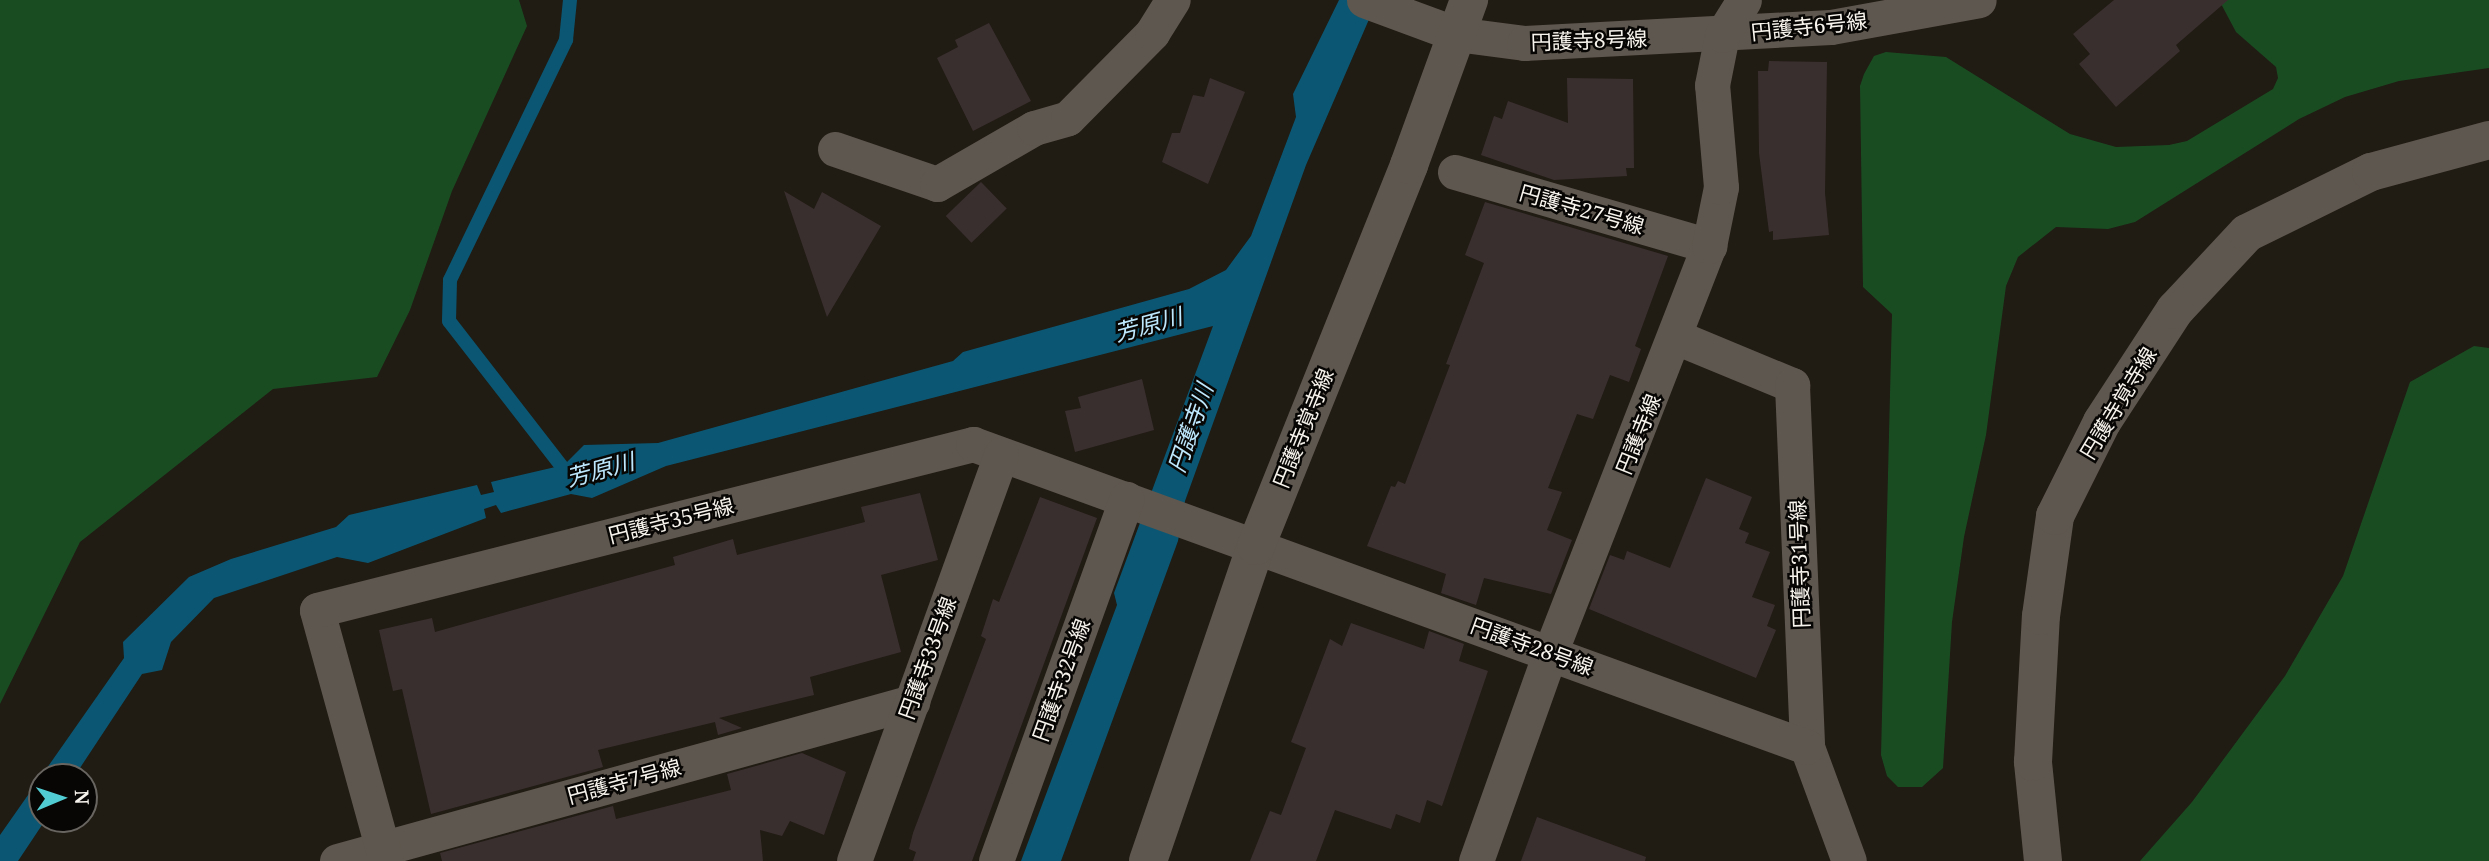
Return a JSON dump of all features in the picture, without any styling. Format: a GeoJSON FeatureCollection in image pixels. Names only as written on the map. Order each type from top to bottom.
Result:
{"type":"FeatureCollection","features":[{"type":"Feature","properties":{"kind":"street"},"geometry":{"type":"LineString","coordinates":[[835,149],[937,184],[1034,128],[1068,118],[1152,33],[1173,0]]}},
{"type":"Feature","properties":{"kind":"street","name":"円護寺8号線"},"geometry":{"type":"LineString","coordinates":[[1364,0],[1463,17],[1524,43],[1722,35]]}},
{"type":"Feature","properties":{"kind":"street","name":"円護寺線"},"geometry":{"type":"LineString","coordinates":[[1476,861],[1550,653],[1676,337],[1709,246],[1721,187],[1712,85],[1722,35],[1744,0]]}},
{"type":"Feature","properties":{"kind":"street","name":"円護寺6号線"},"geometry":{"type":"LineString","coordinates":[[1722,35],[1831,27],[1979,0]]}},
{"type":"Feature","properties":{"kind":"street","name":"円護寺覚寺線"},"geometry":{"type":"LineString","coordinates":[[1148,861],[1256,546],[1409,165],[1463,17]]}},
{"type":"Feature","properties":{"kind":"street","name":"円護寺覚寺線"},"geometry":{"type":"LineString","coordinates":[[2043,861],[2033,762],[2041,616],[2055,516],[2102,422],[2175,310],[2247,233],[2371,172],[2489,140]]}},
{"type":"Feature","properties":{"kind":"street","name":"円護寺27号線"},"geometry":{"type":"LineString","coordinates":[[1455,172],[1709,246]]}},
{"type":"Feature","properties":{"kind":"street","name":"円護寺31号線"},"geometry":{"type":"LineString","coordinates":[[1676,337],[1792,385],[1807,747],[1849,861]]}},
{"type":"Feature","properties":{"kind":"street","name":"円護寺35号線"},"geometry":{"type":"LineString","coordinates":[[384,855],[317,610],[972,444],[1256,546]]}},
{"type":"Feature","properties":{"kind":"street","name":"円護寺33号線"},"geometry":{"type":"LineString","coordinates":[[854,861],[1001,454]]}},
{"type":"Feature","properties":{"kind":"street","name":"円護寺32号線"},"geometry":{"type":"LineString","coordinates":[[996,861],[1126,499]]}},
{"type":"Feature","properties":{"kind":"street","name":"円護寺28号線"},"geometry":{"type":"LineString","coordinates":[[1256,546],[1807,747]]}},
{"type":"Feature","properties":{"kind":"street","name":"円護寺7号線"},"geometry":{"type":"LineString","coordinates":[[337,861],[384,855],[912,702]]}},
{"type":"Feature","properties":{"kind":"green space"},"geometry":{"type":"Polygon","coordinates":[[[0,0],[519,0],[527,26],[452,191],[410,310],[377,377],[273,389],[80,542],[0,704],[0,0]]]}},
{"type":"Feature","properties":{"kind":"green space"},"geometry":{"type":"Polygon","coordinates":[[[2219,0],[2489,0],[2489,68],[2399,81],[2345,97],[2299,119],[2135,222],[2108,229],[2056,227],[2018,257],[2006,286],[1986,435],[1964,537],[1952,622],[1943,768],[1922,787],[1898,787],[1887,776],[1881,755],[1892,314],[1863,287],[1860,86],[1864,74],[1874,56],[1886,52],[1946,57],[2070,134],[2116,147],[2169,145],[2187,141],[2273,89],[2278,78],[2276,67],[2236,32],[2219,0]]]}},
{"type":"Feature","properties":{"kind":"green space"},"geometry":{"type":"Polygon","coordinates":[[[2474,346],[2489,348],[2489,861],[2140,861],[2192,802],[2285,676],[2343,576],[2410,382],[2474,346]]]}},
{"type":"Feature","properties":{"kind":"water"},"geometry":{"type":"Polygon","coordinates":[[[1339,0],[1371,0],[1370,17],[1306,165],[1185,501],[1178,541],[1061,861],[1021,861],[1117,605],[1114,593],[1213,326],[666,466],[592,498],[571,494],[501,513],[496,505],[484,509],[486,518],[368,563],[337,557],[214,598],[171,642],[162,670],[142,674],[83,763],[50,763],[124,658],[123,642],[189,577],[231,559],[336,527],[349,515],[477,485],[481,495],[494,492],[491,482],[564,465],[584,445],[658,443],[953,361],[963,352],[1189,289],[1226,270],[1251,236],[1296,117],[1293,94],[1339,0]]]}},
{"type":"Feature","properties":{"kind":"water"},"geometry":{"type":"Polygon","coordinates":[[[28,795],[28,833],[37,833],[18,861],[0,861],[0,835],[28,795]]]}},
{"type":"Feature","properties":{"kind":"building"},"geometry":{"type":"Polygon","coordinates":[[[2114,0],[2228,0],[2176,45],[2180,51],[2116,107],[2079,64],[2090,54],[2073,34],[2114,0]]]}},
{"type":"Feature","properties":{"kind":"building"},"geometry":{"type":"Polygon","coordinates":[[[989,23],[1031,101],[973,131],[937,58],[958,47],[955,40],[989,23]]]}},
{"type":"Feature","properties":{"kind":"building"},"geometry":{"type":"Polygon","coordinates":[[[1769,61],[1827,62],[1825,193],[1829,235],[1773,240],[1773,231],[1769,232],[1759,153],[1758,71],[1768,71],[1769,61]]]}},
{"type":"Feature","properties":{"kind":"building"},"geometry":{"type":"Polygon","coordinates":[[[1210,78],[1245,92],[1208,184],[1162,162],[1172,133],[1180,133],[1193,95],[1204,97],[1210,78]]]}},
{"type":"Feature","properties":{"kind":"building"},"geometry":{"type":"Polygon","coordinates":[[[1567,78],[1633,79],[1634,168],[1626,168],[1627,176],[1554,180],[1481,155],[1494,116],[1502,119],[1508,101],[1568,123],[1567,78]]]}},
{"type":"Feature","properties":{"kind":"building"},"geometry":{"type":"Polygon","coordinates":[[[981,182],[1007,209],[971,243],[946,216],[981,182]]]}},
{"type":"Feature","properties":{"kind":"building"},"geometry":{"type":"Polygon","coordinates":[[[784,191],[814,209],[822,192],[881,226],[827,317],[784,191]]]}},
{"type":"Feature","properties":{"kind":"building"},"geometry":{"type":"Polygon","coordinates":[[[1485,202],[1668,256],[1635,346],[1641,349],[1629,382],[1610,375],[1593,419],[1577,414],[1548,488],[1562,492],[1547,530],[1572,540],[1551,594],[1484,578],[1476,605],[1441,593],[1446,574],[1367,546],[1391,486],[1395,487],[1398,481],[1405,484],[1450,365],[1446,364],[1484,263],[1465,255],[1485,202]]]}},
{"type":"Feature","properties":{"kind":"building"},"geometry":{"type":"Polygon","coordinates":[[[1142,379],[1154,430],[1075,452],[1065,411],[1081,408],[1078,397],[1142,379]]]}},
{"type":"Feature","properties":{"kind":"building"},"geometry":{"type":"Polygon","coordinates":[[[1706,478],[1752,497],[1739,529],[1749,533],[1745,543],[1770,552],[1752,597],[1775,605],[1767,626],[1776,630],[1756,678],[1589,609],[1610,555],[1624,560],[1627,551],[1670,568],[1706,478]]]}},
{"type":"Feature","properties":{"kind":"building"},"geometry":{"type":"Polygon","coordinates":[[[920,493],[938,560],[881,575],[901,652],[810,677],[814,695],[719,718],[742,728],[718,735],[715,722],[598,750],[603,767],[431,814],[402,689],[393,691],[379,630],[432,618],[435,632],[675,565],[673,557],[733,539],[737,555],[865,522],[861,507],[920,493]]]}},
{"type":"Feature","properties":{"kind":"building"},"geometry":{"type":"Polygon","coordinates":[[[1040,497],[1097,518],[972,861],[913,861],[916,852],[909,849],[913,833],[986,639],[981,636],[993,599],[999,602],[1040,497]]]}},
{"type":"Feature","properties":{"kind":"building"},"geometry":{"type":"Polygon","coordinates":[[[1351,623],[1424,649],[1429,631],[1464,644],[1459,661],[1488,671],[1442,806],[1427,800],[1420,823],[1396,814],[1391,829],[1335,810],[1316,861],[1250,861],[1270,811],[1281,815],[1306,748],[1291,742],[1330,639],[1342,646],[1351,623]]]}},
{"type":"Feature","properties":{"kind":"building"},"geometry":{"type":"Polygon","coordinates":[[[802,753],[846,772],[824,835],[790,821],[782,836],[760,830],[763,861],[442,861],[440,853],[613,806],[616,819],[731,790],[727,774],[802,753]]]}},
{"type":"Feature","properties":{"kind":"building"},"geometry":{"type":"Polygon","coordinates":[[[1537,817],[1646,857],[1645,861],[1521,861],[1537,817]]]}},
{"type":"Feature","properties":{"kind":"waterway","name":"芳原川"},"geometry":{"type":"LineString","coordinates":[[570,0],[566,40],[450,280],[449,321],[570,477]]}},
{"type":"Feature","properties":{"kind":"water label","name":"円護寺川"},"geometry":{"type":"Point","coordinates":[1190,428]}}]}
